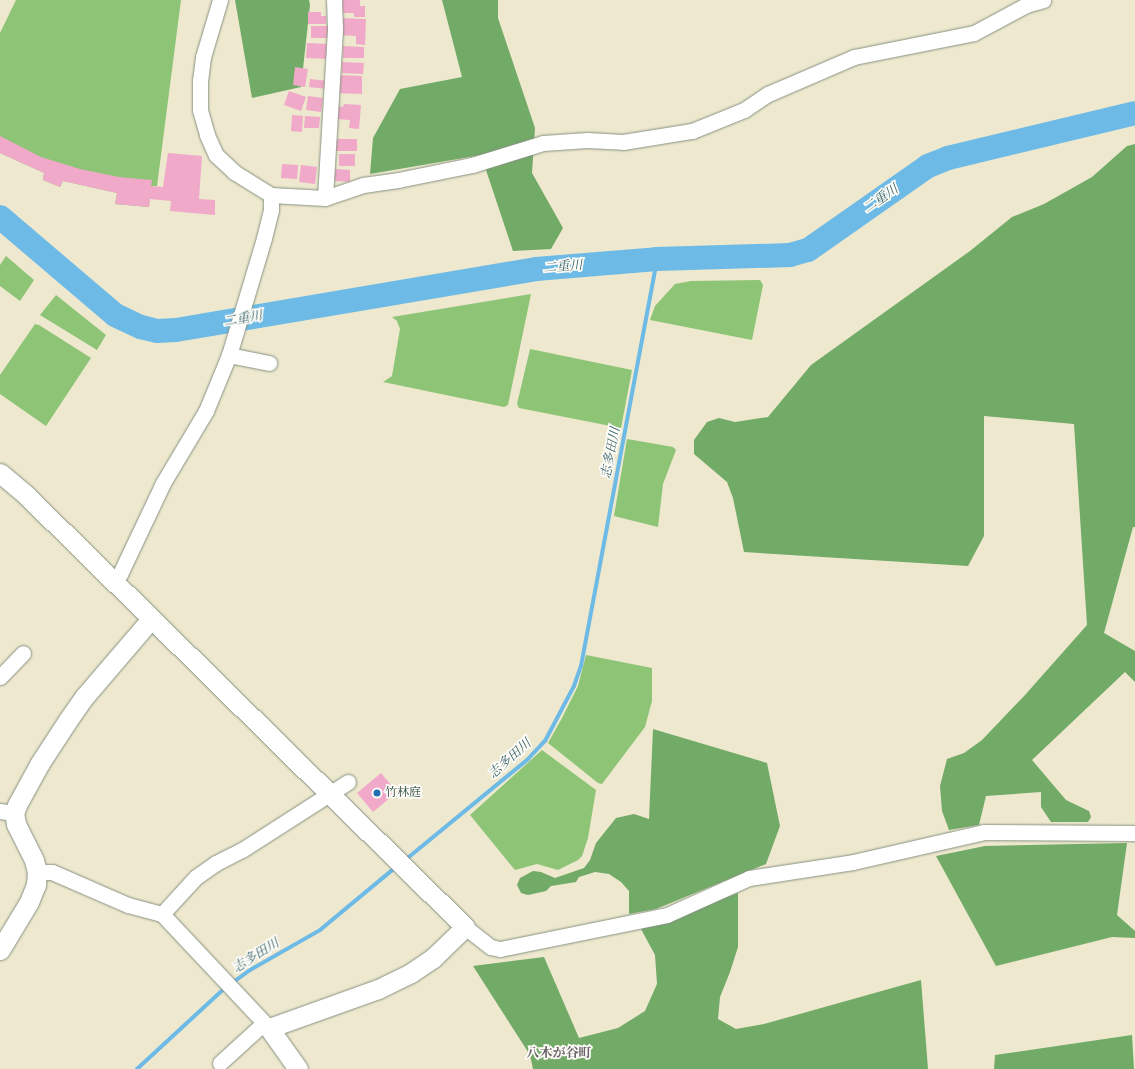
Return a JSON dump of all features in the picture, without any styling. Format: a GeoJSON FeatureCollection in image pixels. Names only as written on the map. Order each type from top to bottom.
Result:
{"type":"FeatureCollection","features":[{"type":"Feature","properties":{"kind":"street"},"geometry":{"type":"LineString","coordinates":[[220,0],[203,57],[200,80],[200,110],[207,135],[216,155],[234,172],[271,195],[326,198],[363,185],[398,180],[472,165],[544,143],[586,140],[623,142],[692,131],[744,110],[768,94],[854,57],[974,33],[1026,5],[1043,0]]}},
{"type":"Feature","properties":{"kind":"street"},"geometry":{"type":"LineString","coordinates":[[326,198],[335,28],[334,0]]}},
{"type":"Feature","properties":{"kind":"street"},"geometry":{"type":"LineString","coordinates":[[113,581],[120,574],[163,483],[206,411],[229,355],[245,307],[264,238],[271,210],[271,195]]}},
{"type":"Feature","properties":{"kind":"street"},"geometry":{"type":"LineString","coordinates":[[229,355],[269,363]]}},
{"type":"Feature","properties":{"kind":"street"},"geometry":{"type":"LineString","coordinates":[[0,473],[27,496],[113,581],[148,622],[465,927],[491,946],[500,949],[666,915],[749,878],[852,862],[984,832],[1135,833]]}},
{"type":"Feature","properties":{"kind":"street"},"geometry":{"type":"LineString","coordinates":[[0,950],[29,902],[36,885],[38,872],[34,860],[16,824],[7,812],[85,696],[148,622]]}},
{"type":"Feature","properties":{"kind":"street"},"geometry":{"type":"LineString","coordinates":[[0,677],[23,653]]}},
{"type":"Feature","properties":{"kind":"street"},"geometry":{"type":"LineString","coordinates":[[162,914],[196,877],[216,863],[242,850],[348,782]]}},
{"type":"Feature","properties":{"kind":"street"},"geometry":{"type":"LineString","coordinates":[[38,872],[52,872],[128,905],[162,914],[267,1026],[298,1069]]}},
{"type":"Feature","properties":{"kind":"street"},"geometry":{"type":"LineString","coordinates":[[220,1063],[267,1026],[378,989],[411,973],[433,958],[465,927]]}},
{"type":"Feature","properties":{"kind":"green space"},"geometry":{"type":"Polygon","coordinates":[[[16,0],[181,0],[157,186],[151,186],[149,207],[115,204],[117,193],[63,181],[60,187],[43,180],[44,173],[0,153],[0,33],[16,0]]]}},
{"type":"Feature","properties":{"kind":"green space"},"geometry":{"type":"Polygon","coordinates":[[[235,0],[309,0],[310,5],[301,87],[252,98],[235,0]]]}},
{"type":"Feature","properties":{"kind":"green space"},"geometry":{"type":"Polygon","coordinates":[[[442,0],[498,0],[498,18],[535,128],[532,173],[563,228],[551,249],[513,251],[481,155],[370,174],[373,138],[400,89],[462,77],[442,0]]]}},
{"type":"Feature","properties":{"kind":"green space"},"geometry":{"type":"Polygon","coordinates":[[[1135,144],[1135,527],[1133,527],[1104,633],[1135,651],[1135,682],[1125,672],[1032,760],[1066,800],[1089,811],[1091,817],[1088,822],[1051,822],[1041,807],[1041,792],[986,796],[979,825],[949,830],[942,811],[940,786],[947,759],[964,753],[982,740],[1025,695],[1087,625],[1074,424],[984,416],[984,536],[968,566],[744,552],[733,498],[727,482],[694,454],[694,440],[707,422],[719,418],[735,422],[768,417],[811,365],[970,251],[1012,217],[1044,204],[1092,177],[1127,146],[1135,144]]]}},
{"type":"Feature","properties":{"kind":"green space"},"geometry":{"type":"Polygon","coordinates":[[[6,256],[34,280],[20,301],[0,286],[0,265],[6,256]]]}},
{"type":"Feature","properties":{"kind":"green space"},"geometry":{"type":"Polygon","coordinates":[[[760,280],[763,285],[752,340],[650,320],[655,306],[675,284],[691,281],[760,280]]]}},
{"type":"Feature","properties":{"kind":"green space"},"geometry":{"type":"Polygon","coordinates":[[[531,294],[508,405],[504,407],[383,382],[392,376],[400,329],[397,321],[392,317],[531,294]]]}},
{"type":"Feature","properties":{"kind":"green space"},"geometry":{"type":"Polygon","coordinates":[[[56,295],[106,335],[97,350],[40,315],[56,295]]]}},
{"type":"Feature","properties":{"kind":"green space"},"geometry":{"type":"Polygon","coordinates":[[[35,324],[39,325],[91,358],[46,426],[0,394],[0,375],[35,324]]]}},
{"type":"Feature","properties":{"kind":"green space"},"geometry":{"type":"Polygon","coordinates":[[[530,349],[632,370],[621,428],[519,408],[517,404],[530,349]]]}},
{"type":"Feature","properties":{"kind":"green space"},"geometry":{"type":"Polygon","coordinates":[[[627,439],[673,447],[676,450],[663,484],[658,527],[614,516],[627,439]]]}},
{"type":"Feature","properties":{"kind":"green space"},"geometry":{"type":"Polygon","coordinates":[[[586,655],[652,668],[652,701],[645,727],[602,784],[598,783],[548,743],[578,686],[586,655]]]}},
{"type":"Feature","properties":{"kind":"green space"},"geometry":{"type":"Polygon","coordinates":[[[653,729],[767,763],[780,826],[766,864],[656,909],[629,914],[629,891],[621,882],[609,874],[595,872],[579,877],[576,882],[551,886],[546,891],[528,895],[521,893],[517,885],[520,878],[533,871],[541,872],[555,878],[584,868],[590,860],[596,843],[616,818],[634,814],[649,819],[653,729]]]}},
{"type":"Feature","properties":{"kind":"green space"},"geometry":{"type":"Polygon","coordinates":[[[542,750],[596,790],[588,838],[582,856],[578,860],[558,870],[537,864],[515,870],[470,815],[542,750]]]}},
{"type":"Feature","properties":{"kind":"green space"},"geometry":{"type":"Polygon","coordinates":[[[1127,843],[1117,915],[1135,931],[1135,938],[1112,937],[996,966],[936,856],[985,846],[1127,843]]]}},
{"type":"Feature","properties":{"kind":"green space"},"geometry":{"type":"Polygon","coordinates":[[[738,893],[738,947],[720,997],[718,1019],[736,1029],[764,1024],[921,980],[928,1069],[533,1069],[530,1055],[473,966],[544,957],[579,1038],[618,1028],[645,1011],[657,984],[655,955],[641,929],[738,893]]]}},
{"type":"Feature","properties":{"kind":"green space"},"geometry":{"type":"Polygon","coordinates":[[[1132,1035],[1134,1069],[994,1069],[995,1055],[1132,1035]]]}},
{"type":"Feature","properties":{"kind":"building"},"geometry":{"type":"Polygon","coordinates":[[[338,0],[360,0],[360,6],[365,6],[365,17],[354,17],[354,13],[338,13],[338,0]]]}},
{"type":"Feature","properties":{"kind":"building"},"geometry":{"type":"Polygon","coordinates":[[[308,12],[321,12],[321,16],[326,16],[326,24],[308,24],[308,12]]]}},
{"type":"Feature","properties":{"kind":"building"},"geometry":{"type":"Polygon","coordinates":[[[338,18],[366,19],[365,45],[356,44],[356,36],[338,35],[338,18]]]}},
{"type":"Feature","properties":{"kind":"building"},"geometry":{"type":"Polygon","coordinates":[[[311,26],[328,26],[328,38],[311,38],[311,26]]]}},
{"type":"Feature","properties":{"kind":"building"},"geometry":{"type":"Polygon","coordinates":[[[307,43],[328,44],[327,59],[306,58],[307,43]]]}},
{"type":"Feature","properties":{"kind":"building"},"geometry":{"type":"Polygon","coordinates":[[[343,46],[364,47],[364,58],[343,58],[343,46]]]}},
{"type":"Feature","properties":{"kind":"building"},"geometry":{"type":"Polygon","coordinates":[[[342,62],[364,63],[363,74],[342,73],[342,62]]]}},
{"type":"Feature","properties":{"kind":"building"},"geometry":{"type":"Polygon","coordinates":[[[295,67],[308,69],[305,87],[293,85],[295,67]]]}},
{"type":"Feature","properties":{"kind":"building"},"geometry":{"type":"Polygon","coordinates":[[[338,75],[362,76],[362,94],[337,93],[338,75]]]}},
{"type":"Feature","properties":{"kind":"building"},"geometry":{"type":"Polygon","coordinates":[[[310,79],[328,81],[327,89],[309,87],[310,79]]]}},
{"type":"Feature","properties":{"kind":"building"},"geometry":{"type":"Polygon","coordinates":[[[289,91],[306,97],[301,111],[284,105],[289,91]]]}},
{"type":"Feature","properties":{"kind":"building"},"geometry":{"type":"Polygon","coordinates":[[[308,96],[323,98],[321,112],[306,110],[308,96]]]}},
{"type":"Feature","properties":{"kind":"building"},"geometry":{"type":"Polygon","coordinates":[[[344,104],[361,105],[359,129],[349,128],[350,120],[336,119],[337,106],[343,107],[344,104]]]}},
{"type":"Feature","properties":{"kind":"building"},"geometry":{"type":"Polygon","coordinates":[[[292,115],[303,116],[302,132],[291,131],[292,115]]]}},
{"type":"Feature","properties":{"kind":"building"},"geometry":{"type":"Polygon","coordinates":[[[305,116],[320,117],[319,128],[304,128],[305,116]]]}},
{"type":"Feature","properties":{"kind":"building"},"geometry":{"type":"Polygon","coordinates":[[[0,136],[41,157],[80,169],[119,177],[152,180],[151,186],[163,187],[168,153],[202,156],[199,199],[215,200],[215,215],[170,211],[171,201],[150,199],[149,207],[115,204],[117,193],[63,181],[60,187],[43,180],[44,173],[0,153],[0,136]]]}},
{"type":"Feature","properties":{"kind":"building"},"geometry":{"type":"Polygon","coordinates":[[[335,139],[357,139],[357,151],[335,151],[335,139]]]}},
{"type":"Feature","properties":{"kind":"building"},"geometry":{"type":"Polygon","coordinates":[[[339,154],[355,154],[355,166],[339,166],[339,154]]]}},
{"type":"Feature","properties":{"kind":"building"},"geometry":{"type":"Polygon","coordinates":[[[282,164],[298,165],[297,179],[281,178],[282,164]]]}},
{"type":"Feature","properties":{"kind":"building"},"geometry":{"type":"Polygon","coordinates":[[[301,165],[317,167],[315,184],[299,182],[301,165]]]}},
{"type":"Feature","properties":{"kind":"building"},"geometry":{"type":"Polygon","coordinates":[[[335,169],[350,170],[350,182],[335,181],[335,169]]]}},
{"type":"Feature","properties":{"kind":"building"},"geometry":{"type":"Polygon","coordinates":[[[381,773],[397,792],[373,812],[357,793],[381,773]]]}},
{"type":"Feature","properties":{"kind":"waterway","name":"二重川"},"geometry":{"type":"LineString","coordinates":[[0,217],[115,315],[141,327],[157,331],[176,330],[536,269],[657,259],[790,255],[808,250],[928,166],[948,158],[1135,113]]}},
{"type":"Feature","properties":{"kind":"waterway","name":"志多田川"},"geometry":{"type":"LineString","coordinates":[[404,861],[528,759],[545,741],[574,686],[581,666],[657,259]]}},
{"type":"Feature","properties":{"kind":"waterway","name":"志多田川"},"geometry":{"type":"LineString","coordinates":[[232,983],[250,970],[320,930],[397,866]]}},
{"type":"Feature","properties":{"kind":"waterway","name":"志多田川"},"geometry":{"type":"LineString","coordinates":[[137,1069],[226,987]]}},
{"type":"Feature","properties":{"kind":"place","name":"竹林庭"},"geometry":{"type":"Point","coordinates":[377,793]}},
{"type":"Feature","properties":{"kind":"district","name":"八木が谷町"},"geometry":{"type":"Point","coordinates":[559,1053]}}]}
